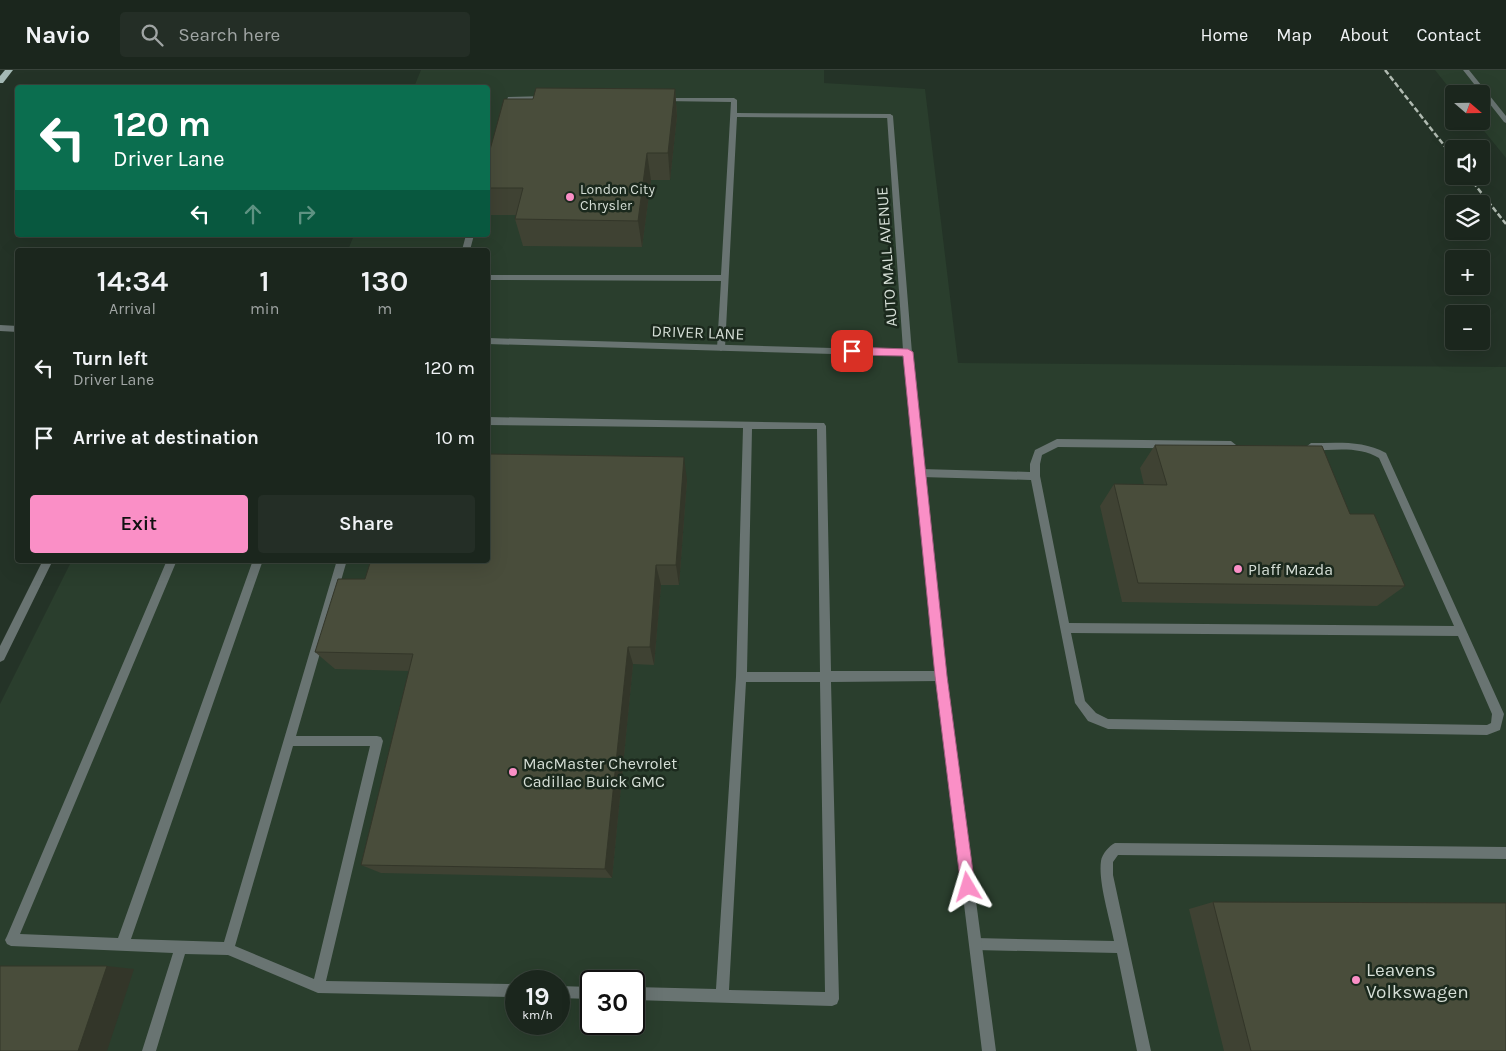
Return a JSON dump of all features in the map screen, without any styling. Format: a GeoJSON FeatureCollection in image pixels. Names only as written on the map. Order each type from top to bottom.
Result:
{"type":"FeatureCollection","features":[{"type":"Feature","properties":{"kind":"main road"},"geometry":{"type":"LineString","coordinates":[[0,80],[8,70]]}},
{"type":"Feature","properties":{"kind":"street"},"geometry":{"type":"LineString","coordinates":[[1466,70],[1506,121]]}},
{"type":"Feature","properties":{"kind":"street"},"geometry":{"type":"LineString","coordinates":[[503,125],[510,98],[559,98]]}},
{"type":"Feature","properties":{"kind":"street"},"geometry":{"type":"LineString","coordinates":[[656,99],[734,100],[721,348]]}},
{"type":"Feature","properties":{"kind":"street","name":"AUTO MALL AVENUE"},"geometry":{"type":"LineString","coordinates":[[733,115],[890,116],[908,352],[941,676],[989,1051]]}},
{"type":"Feature","properties":{"kind":"street"},"geometry":{"type":"LineString","coordinates":[[490,281],[725,278]]}},
{"type":"Feature","properties":{"kind":"street"},"geometry":{"type":"LineString","coordinates":[[0,328],[15,328]]}},
{"type":"Feature","properties":{"kind":"street","name":"DRIVER LANE"},"geometry":{"type":"LineString","coordinates":[[490,341],[908,352]]}},
{"type":"Feature","properties":{"kind":"street"},"geometry":{"type":"LineString","coordinates":[[490,421],[821,426],[832,999],[645,994]]}},
{"type":"Feature","properties":{"kind":"street"},"geometry":{"type":"LineString","coordinates":[[722,996],[741,677],[748,425]]}},
{"type":"Feature","properties":{"kind":"street"},"geometry":{"type":"LineString","coordinates":[[1243,446],[1057,443],[1038,453],[1034,464],[1035,476],[1080,702],[1092,717],[1108,724],[1486,730],[1496,726],[1498,714],[1383,456],[1374,450],[1361,448],[1302,447]]}},
{"type":"Feature","properties":{"kind":"street"},"geometry":{"type":"LineString","coordinates":[[921,473],[1035,476]]}},
{"type":"Feature","properties":{"kind":"street"},"geometry":{"type":"LineString","coordinates":[[0,657],[47,563]]}},
{"type":"Feature","properties":{"kind":"street"},"geometry":{"type":"LineString","coordinates":[[171,563],[11,940],[228,949],[318,987],[505,991]]}},
{"type":"Feature","properties":{"kind":"street"},"geometry":{"type":"LineString","coordinates":[[122,944],[257,563]]}},
{"type":"Feature","properties":{"kind":"street"},"geometry":{"type":"LineString","coordinates":[[228,949],[341,563]]}},
{"type":"Feature","properties":{"kind":"street"},"geometry":{"type":"LineString","coordinates":[[1065,628],[1462,631]]}},
{"type":"Feature","properties":{"kind":"street"},"geometry":{"type":"LineString","coordinates":[[741,677],[941,676]]}},
{"type":"Feature","properties":{"kind":"street"},"geometry":{"type":"LineString","coordinates":[[288,741],[377,741],[318,987]]}},
{"type":"Feature","properties":{"kind":"street"},"geometry":{"type":"LineString","coordinates":[[1144,1051],[1121,947],[1108,874],[1107,860],[1115,849],[1506,853]]}},
{"type":"Feature","properties":{"kind":"street"},"geometry":{"type":"LineString","coordinates":[[976,944],[1121,947]]}},
{"type":"Feature","properties":{"kind":"street"},"geometry":{"type":"LineString","coordinates":[[150,1051],[181,947]]}},
{"type":"Feature","properties":{"kind":"shaded area"},"geometry":{"type":"Polygon","coordinates":[[[421,70],[824,70],[824,83],[925,89],[958,363],[1506,367],[1506,1051],[0,1051],[0,704],[70,563],[490,563],[490,248],[349,248],[353,237],[490,237],[490,85],[415,85],[421,70]]]}},
{"type":"Feature","properties":{"kind":"shaded area"},"geometry":{"type":"Polygon","coordinates":[[[1435,70],[1506,70],[1506,158],[1483,130],[1490,130],[1490,85],[1447,85],[1435,70]]]}},
{"type":"Feature","properties":{"kind":"building","name":"London City Chrysler"},"geometry":{"type":"Polygon","coordinates":[[[536,88],[675,89],[668,153],[647,153],[638,221],[515,219],[523,188],[490,188],[490,150],[504,99],[533,99],[536,88]]]}},
{"type":"Feature","properties":{"kind":"building","name":"Plaff Mazda"},"geometry":{"type":"Polygon","coordinates":[[[1155,445],[1322,446],[1350,514],[1374,514],[1405,586],[1138,583],[1114,484],[1167,485],[1155,445]]]}},
{"type":"Feature","properties":{"kind":"building","name":"MacMaster Chevrolet Cadillac Buick GMC"},"geometry":{"type":"Polygon","coordinates":[[[490,454],[684,457],[676,565],[656,565],[650,647],[628,647],[605,869],[361,865],[413,654],[315,652],[338,579],[365,579],[370,563],[490,563],[490,454]]]}},
{"type":"Feature","properties":{"kind":"building","name":"Leavens Volkswagen"},"geometry":{"type":"Polygon","coordinates":[[[1213,902],[1506,903],[1506,1051],[1251,1051],[1213,902]]]}},
{"type":"Feature","properties":{"kind":"building"},"geometry":{"type":"Polygon","coordinates":[[[0,966],[107,966],[78,1051],[0,1051],[0,966]]]}},
{"type":"Feature","properties":{"kind":"railway"},"geometry":{"type":"LineString","coordinates":[[1385,70],[1445,147]]}},
{"type":"Feature","properties":{"kind":"railway"},"geometry":{"type":"LineString","coordinates":[[1475,185],[1506,224]]}},
{"type":"Feature","properties":{"kind":"place","name":"London City Chrysler"},"geometry":{"type":"Point","coordinates":[570,197]}},
{"type":"Feature","properties":{"kind":"place","name":"Plaff Mazda"},"geometry":{"type":"Point","coordinates":[1238,569]}},
{"type":"Feature","properties":{"kind":"place","name":"MacMaster Chevrolet Cadillac Buick GMC"},"geometry":{"type":"Point","coordinates":[513,772]}},
{"type":"Feature","properties":{"kind":"place","name":"Leavens Volkswagen"},"geometry":{"type":"Point","coordinates":[1356,980]}},
{"type":"Feature","properties":{"kind":"route"},"geometry":{"type":"LineString","coordinates":[[852,351],[908,352],[941,676],[968,887]]}}]}
